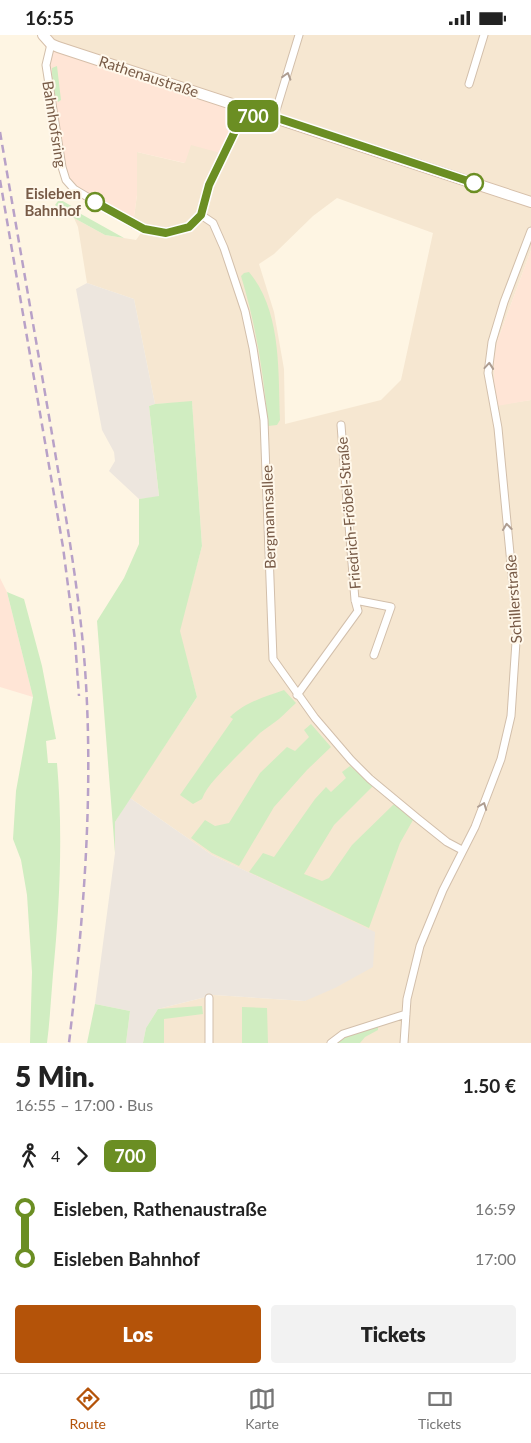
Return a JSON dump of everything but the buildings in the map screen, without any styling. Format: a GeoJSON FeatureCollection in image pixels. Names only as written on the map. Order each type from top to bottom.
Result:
{"type":"FeatureCollection","features":[{"type":"Feature","properties":{"kind":"main road"},"geometry":{"type":"LineString","coordinates":[[43,35],[51,44]]}},
{"type":"Feature","properties":{"kind":"main road","name":"Rathenaustraße"},"geometry":{"type":"LineString","coordinates":[[51,44],[531,202]]}},
{"type":"Feature","properties":{"kind":"street"},"geometry":{"type":"LineString","coordinates":[[274,117],[299,35]]}},
{"type":"Feature","properties":{"kind":"street"},"geometry":{"type":"LineString","coordinates":[[469,84],[484,35]]}},
{"type":"Feature","properties":{"kind":"street","name":"Bahnhofsring"},"geometry":{"type":"LineString","coordinates":[[51,44],[46,65],[47,74],[62,167],[70,185],[80,194],[144,229],[166,233],[189,227],[201,215]]}},
{"type":"Feature","properties":{"kind":"street"},"geometry":{"type":"LineString","coordinates":[[231,103],[238,125]]}},
{"type":"Feature","properties":{"kind":"street"},"geometry":{"type":"LineString","coordinates":[[201,215],[209,185],[238,125],[259,112]]}},
{"type":"Feature","properties":{"kind":"street","name":"Bergmannsallee"},"geometry":{"type":"LineString","coordinates":[[201,215],[213,223],[224,249],[245,311],[253,347],[264,420],[273,659],[297,695],[334,741],[370,779],[440,837],[462,850]]}},
{"type":"Feature","properties":{"kind":"street","name":"Schillerstraße"},"geometry":{"type":"LineString","coordinates":[[404,1043],[407,999],[420,946],[462,850],[475,827],[501,759],[511,716],[517,627],[498,428],[488,373],[496,326],[531,231]]}},
{"type":"Feature","properties":{"kind":"street","name":"Friedrich-Fröbel-Straße"},"geometry":{"type":"LineString","coordinates":[[297,695],[358,611],[355,600],[341,425]]}},
{"type":"Feature","properties":{"kind":"street","name":"Friedrich-Fröbel-Straße"},"geometry":{"type":"LineString","coordinates":[[355,600],[391,607],[374,655]]}},
{"type":"Feature","properties":{"kind":"street"},"geometry":{"type":"LineString","coordinates":[[208,1043],[209,998]]}},
{"type":"Feature","properties":{"kind":"street"},"geometry":{"type":"LineString","coordinates":[[331,1043],[342,1034],[406,1014]]}},
{"type":"Feature","properties":{"kind":"shaded area"},"geometry":{"type":"Polygon","coordinates":[[[38,35],[531,35],[531,250],[497,342],[497,405],[531,400],[531,1043],[143,1043],[158,1009],[214,995],[305,1001],[375,933],[212,855],[130,798],[197,697],[179,631],[202,546],[192,402],[155,404],[134,299],[87,283],[78,227],[74,218],[105,235],[136,240],[144,229],[133,224],[137,195],[137,152],[184,163],[190,144],[38,35]],[[337,198],[313,216],[274,254],[259,264],[274,312],[284,369],[285,424],[381,400],[401,380],[433,233],[337,198]]]}},
{"type":"Feature","properties":{"kind":"shaded area"},"geometry":{"type":"Polygon","coordinates":[[[51,44],[231,103],[238,124],[224,154],[191,145],[185,163],[137,152],[137,195],[133,224],[80,194],[66,180],[46,65],[51,44]]]}},
{"type":"Feature","properties":{"kind":"shaded area"},"geometry":{"type":"Polygon","coordinates":[[[531,250],[531,400],[497,406],[494,389],[494,361],[497,342],[531,250]]]}},
{"type":"Feature","properties":{"kind":"shaded area"},"geometry":{"type":"Polygon","coordinates":[[[87,283],[134,299],[155,404],[149,406],[159,497],[139,499],[109,471],[115,461],[114,452],[102,430],[76,289],[87,283]]]}},
{"type":"Feature","properties":{"kind":"shaded area"},"geometry":{"type":"Polygon","coordinates":[[[0,578],[7,592],[33,697],[0,687],[0,578]]]}},
{"type":"Feature","properties":{"kind":"shaded area"},"geometry":{"type":"Polygon","coordinates":[[[130,798],[212,855],[375,932],[373,967],[335,988],[305,1001],[214,995],[158,1009],[146,1028],[143,1043],[126,1043],[130,1011],[95,1004],[115,853],[115,822],[130,798]]]}},
{"type":"Feature","properties":{"kind":"green space"},"geometry":{"type":"Polygon","coordinates":[[[57,66],[61,100],[58,102],[54,90],[52,72],[52,68],[57,66]]]}},
{"type":"Feature","properties":{"kind":"green space"},"geometry":{"type":"Polygon","coordinates":[[[61,200],[81,214],[124,238],[105,235],[74,218],[55,205],[61,200]]]}},
{"type":"Feature","properties":{"kind":"green space"},"geometry":{"type":"Polygon","coordinates":[[[249,272],[260,288],[273,323],[279,382],[280,420],[277,425],[268,426],[259,350],[241,276],[249,272]]]}},
{"type":"Feature","properties":{"kind":"green space"},"geometry":{"type":"Polygon","coordinates":[[[192,401],[202,546],[180,631],[197,697],[115,822],[115,853],[97,621],[124,578],[139,544],[139,499],[159,496],[149,406],[192,401]]]}},
{"type":"Feature","properties":{"kind":"green space"},"geometry":{"type":"Polygon","coordinates":[[[7,592],[24,599],[42,666],[56,739],[46,741],[48,763],[57,763],[60,842],[57,921],[47,1043],[30,1043],[32,972],[27,895],[21,860],[13,839],[16,791],[33,697],[7,592]]]}},
{"type":"Feature","properties":{"kind":"green space"},"geometry":{"type":"Polygon","coordinates":[[[284,690],[296,703],[260,733],[233,760],[212,783],[202,799],[193,804],[180,795],[233,719],[230,717],[249,704],[284,690]]]}},
{"type":"Feature","properties":{"kind":"green space"},"geometry":{"type":"Polygon","coordinates":[[[311,724],[331,747],[307,770],[274,807],[239,866],[212,853],[191,838],[205,820],[215,826],[229,823],[260,773],[287,747],[295,751],[309,737],[304,730],[311,724]]]}},
{"type":"Feature","properties":{"kind":"green space"},"geometry":{"type":"Polygon","coordinates":[[[350,766],[373,786],[334,825],[304,874],[322,881],[329,878],[352,845],[394,804],[413,820],[400,843],[369,928],[249,872],[263,853],[274,857],[315,799],[326,787],[331,792],[346,778],[342,772],[350,766]]]}},
{"type":"Feature","properties":{"kind":"green space"},"geometry":{"type":"Polygon","coordinates":[[[95,1004],[130,1011],[126,1043],[87,1043],[95,1004]]]}},
{"type":"Feature","properties":{"kind":"green space"},"geometry":{"type":"Polygon","coordinates":[[[202,1006],[203,1014],[164,1019],[164,1043],[143,1043],[146,1028],[158,1009],[202,1006]]]}},
{"type":"Feature","properties":{"kind":"green space"},"geometry":{"type":"Polygon","coordinates":[[[242,1007],[267,1008],[268,1043],[242,1043],[242,1007]]]}},
{"type":"Feature","properties":{"kind":"green space"},"geometry":{"type":"Polygon","coordinates":[[[378,1026],[378,1030],[365,1037],[360,1043],[337,1043],[348,1035],[378,1026]]]}},
{"type":"Feature","properties":{"kind":"railway"},"geometry":{"type":"LineString","coordinates":[[0,132],[67,524],[84,652],[88,729],[87,819],[79,954],[69,1043]]}},
{"type":"Feature","properties":{"kind":"railway"},"geometry":{"type":"LineString","coordinates":[[0,180],[63,547],[75,640],[79,696]]}},
{"type":"Feature","properties":{"kind":"bus line","name":"700"},"geometry":{"type":"LineString","coordinates":[[95,202],[144,229],[166,233],[189,227],[201,215],[209,185],[238,125],[259,112],[474,183]]}},
{"type":"Feature","properties":{"kind":"place","name":"Eisleben Bahnhof"},"geometry":{"type":"Point","coordinates":[95,202]}}]}
